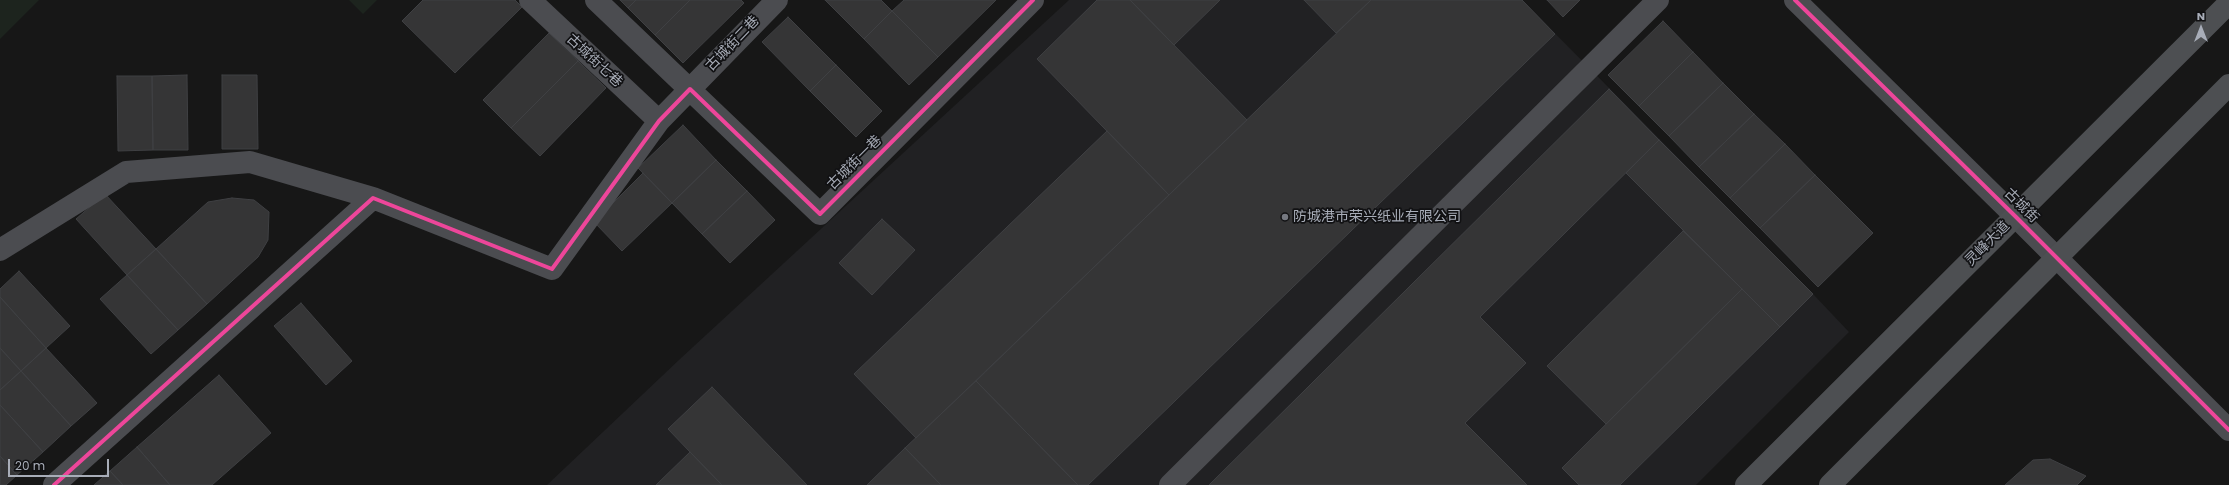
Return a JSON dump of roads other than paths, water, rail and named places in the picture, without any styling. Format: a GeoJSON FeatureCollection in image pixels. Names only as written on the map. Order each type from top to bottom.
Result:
{"type":"FeatureCollection","features":[{"type":"Feature","properties":{"kind":"main road","name":"灵峰大道"},"geometry":{"type":"LineString","coordinates":[[1746,485],[2229,3]]}},
{"type":"Feature","properties":{"kind":"main road"},"geometry":{"type":"LineString","coordinates":[[1830,485],[2229,85]]}},
{"type":"Feature","properties":{"kind":"street","name":"古城街七巷"},"geometry":{"type":"LineString","coordinates":[[530,0],[659,121]]}},
{"type":"Feature","properties":{"kind":"street"},"geometry":{"type":"LineString","coordinates":[[596,0],[690,89]]}},
{"type":"Feature","properties":{"kind":"street","name":"古城街一巷"},"geometry":{"type":"LineString","coordinates":[[690,89],[820,214],[1033,0]]}},
{"type":"Feature","properties":{"kind":"street"},"geometry":{"type":"LineString","coordinates":[[1170,485],[1658,0]]}},
{"type":"Feature","properties":{"kind":"street","name":"古城街"},"geometry":{"type":"LineString","coordinates":[[1795,0],[2016,217],[2229,430]]}},
{"type":"Feature","properties":{"kind":"street","name":"古城街二巷"},"geometry":{"type":"LineString","coordinates":[[373,198],[552,269],[659,121],[690,89],[765,4]]}},
{"type":"Feature","properties":{"kind":"street"},"geometry":{"type":"LineString","coordinates":[[0,250],[126,172],[250,162],[373,198]]}},
{"type":"Feature","properties":{"kind":"street"},"geometry":{"type":"LineString","coordinates":[[54,485],[373,198]]}},
{"type":"Feature","properties":{"kind":"place","name":"防城港市荣兴纸业有限公司"},"geometry":{"type":"Point","coordinates":[1285,217]}}]}
